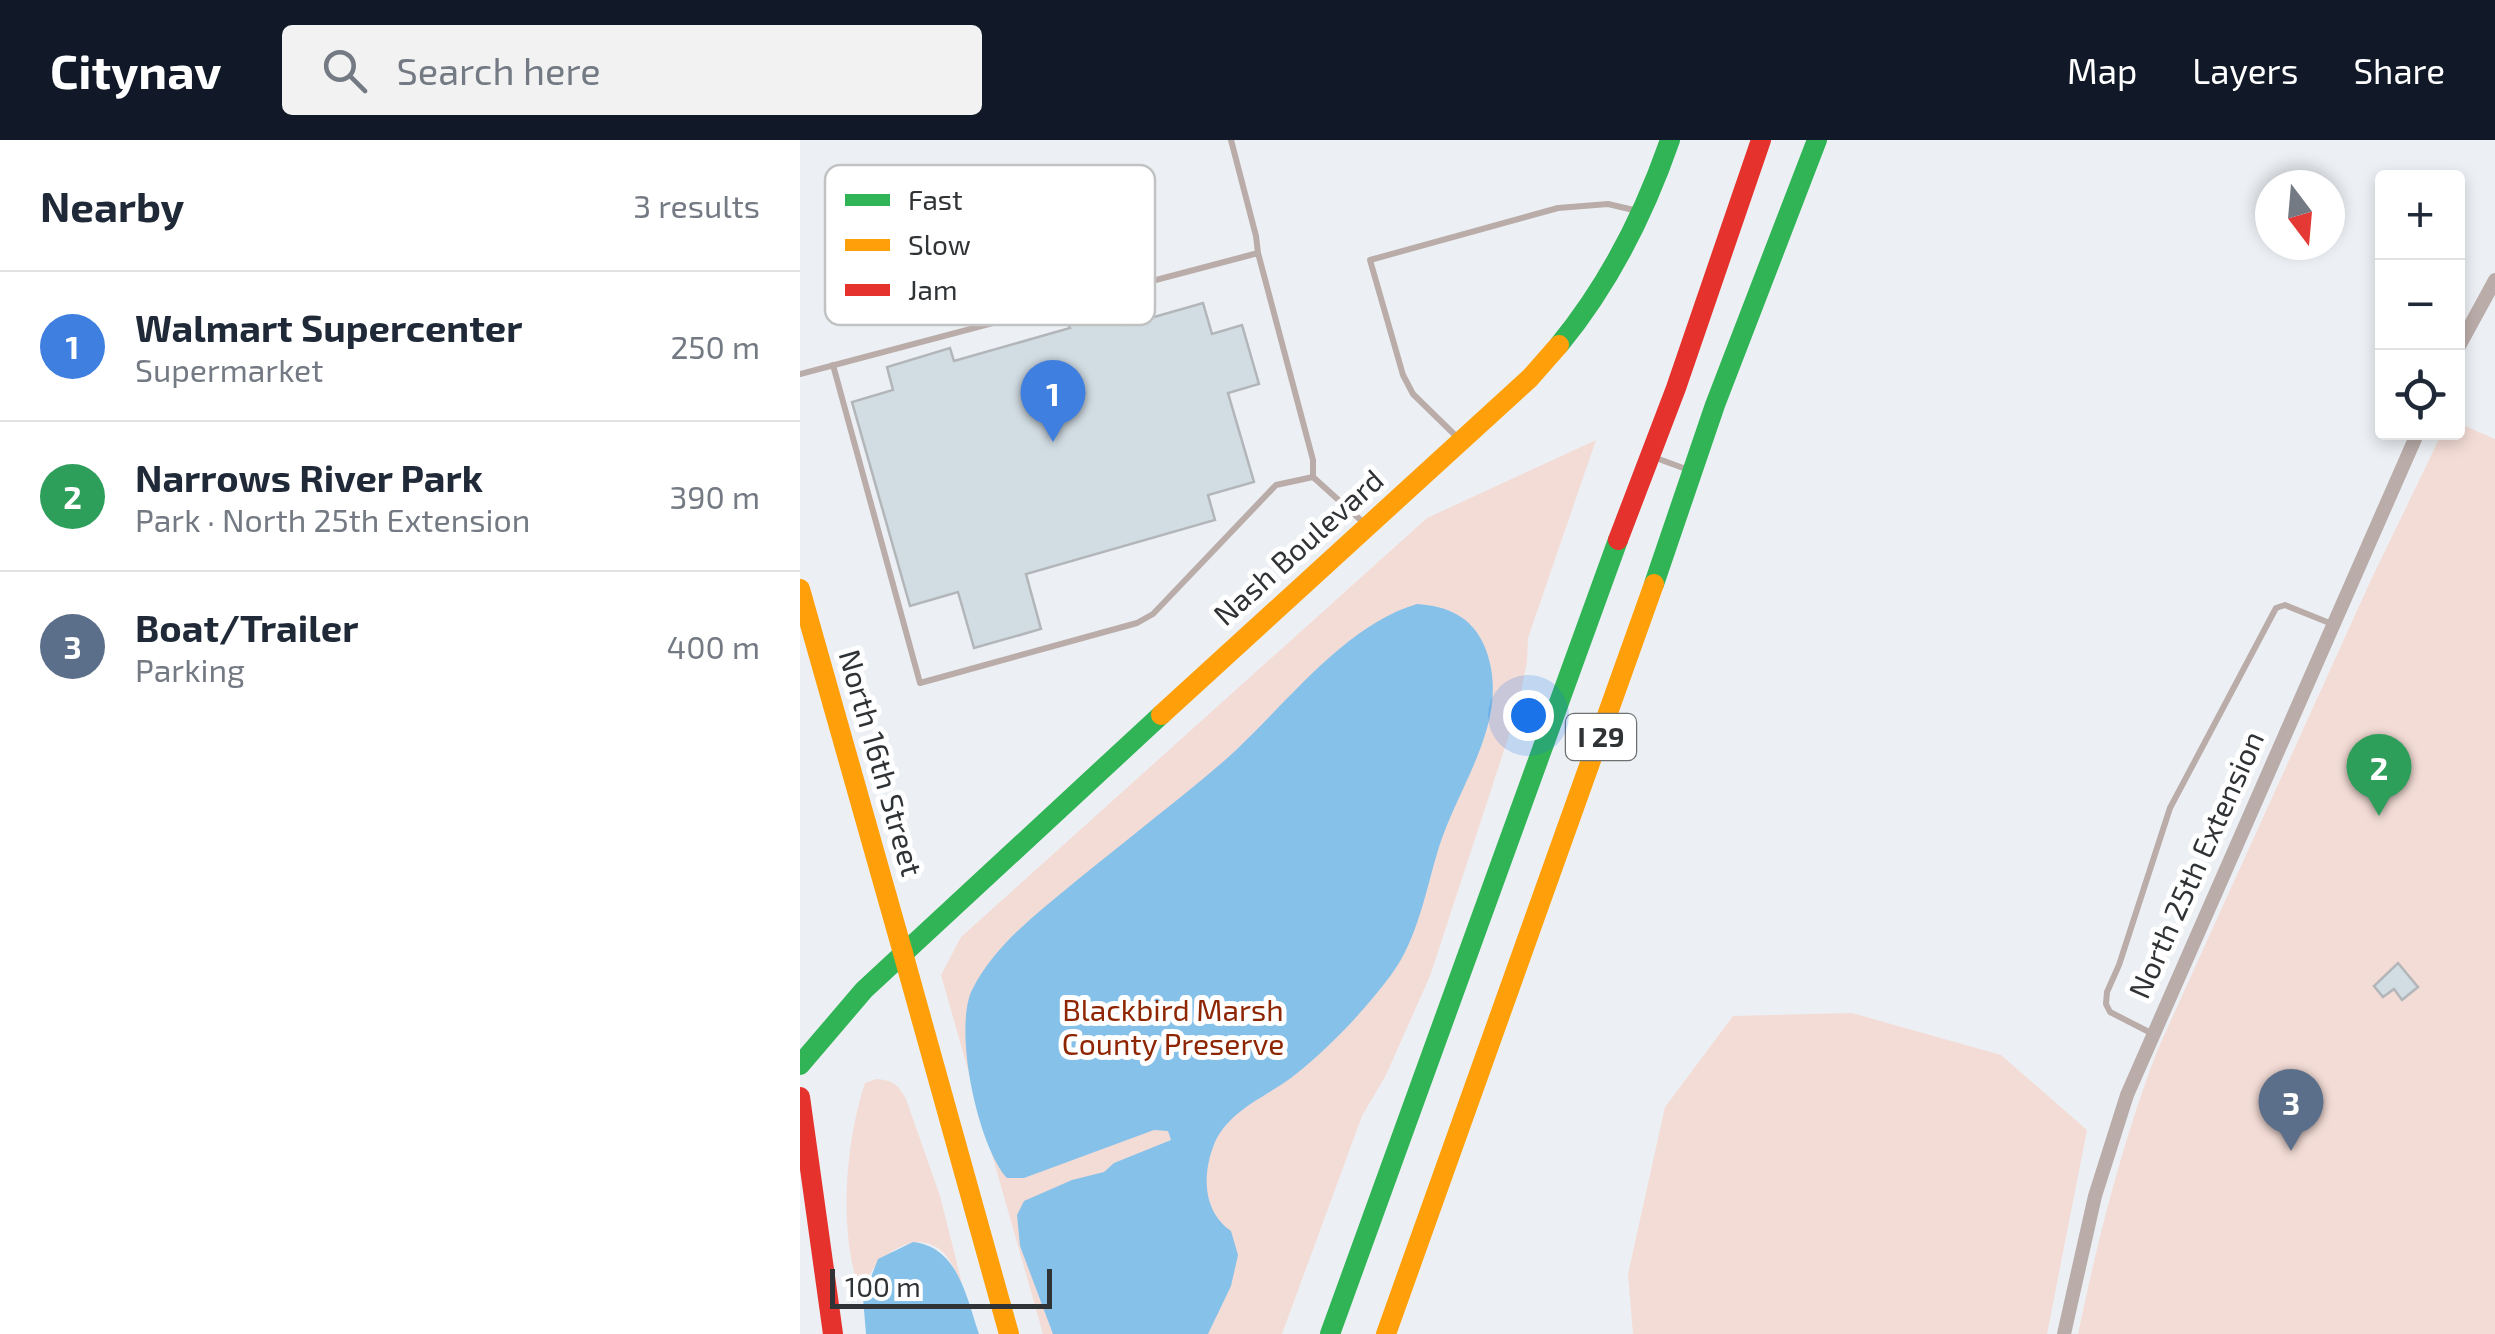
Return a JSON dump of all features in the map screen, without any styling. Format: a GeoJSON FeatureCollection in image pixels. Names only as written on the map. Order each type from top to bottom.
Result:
{"type":"FeatureCollection","features":[{"type":"Feature","properties":{"kind":"main road","name":"Nash Boulevard"},"geometry":{"type":"LineString","coordinates":[[800,1066],[864,990],[1039,824],[1462,441],[1559,348],[1604,289],[1644,213],[1670,140]]}},
{"type":"Feature","properties":{"kind":"main road","name":"I 29"},"geometry":{"type":"LineString","coordinates":[[1330,1334],[1588,619],[1651,456],[1761,140]]}},
{"type":"Feature","properties":{"kind":"main road","name":"I 29"},"geometry":{"type":"LineString","coordinates":[[1386,1334],[1623,678],[1692,471],[1817,140]]}},
{"type":"Feature","properties":{"kind":"main road","name":"North 16th Street"},"geometry":{"type":"LineString","coordinates":[[800,589],[1008,1334]]}},
{"type":"Feature","properties":{"kind":"main road"},"geometry":{"type":"LineString","coordinates":[[800,1098],[833,1334]]}},
{"type":"Feature","properties":{"kind":"street"},"geometry":{"type":"LineString","coordinates":[[2465,335],[2495,280]]}},
{"type":"Feature","properties":{"kind":"street","name":"North 25th Extension"},"geometry":{"type":"LineString","coordinates":[[2064,1334],[2100,1180],[2127,1095],[2414,440]]}},
{"type":"Feature","properties":{"kind":"lane"},"geometry":{"type":"LineString","coordinates":[[1230,140],[1313,460],[1313,478],[1368,527]]}},
{"type":"Feature","properties":{"kind":"lane"},"geometry":{"type":"LineString","coordinates":[[1462,441],[1413,394],[1402,376],[1370,260],[1558,208],[1608,204],[1644,213]]}},
{"type":"Feature","properties":{"kind":"lane"},"geometry":{"type":"LineString","coordinates":[[1155,280],[1258,253]]}},
{"type":"Feature","properties":{"kind":"lane"},"geometry":{"type":"LineString","coordinates":[[800,374],[985,325]]}},
{"type":"Feature","properties":{"kind":"lane"},"geometry":{"type":"LineString","coordinates":[[833,365],[920,683],[1136,623],[1153,614],[1276,485],[1313,478]]}},
{"type":"Feature","properties":{"kind":"lane"},"geometry":{"type":"LineString","coordinates":[[1651,456],[1692,471]]}},
{"type":"Feature","properties":{"kind":"lane"},"geometry":{"type":"LineString","coordinates":[[2152,1034],[2110,1012],[2106,1004],[2170,808],[2276,608],[2285,604],[2333,625]]}},
{"type":"Feature","properties":{"kind":"green space"},"geometry":{"type":"Polygon","coordinates":[[[2465,426],[2495,439],[2495,1334],[2078,1334],[2112,1191],[2157,1051],[2439,440],[2465,440],[2465,426]]]}},
{"type":"Feature","properties":{"kind":"green space","name":"Blackbird Marsh County Preserve"},"geometry":{"type":"Polygon","coordinates":[[[1596,440],[1528,638],[1517,711],[1430,976],[1386,1075],[1362,1116],[1282,1334],[1043,1334],[941,975],[961,937],[1427,518],[1596,440]]]}},
{"type":"Feature","properties":{"kind":"green space"},"geometry":{"type":"Polygon","coordinates":[[[1852,1013],[2001,1055],[2087,1130],[2047,1334],[1633,1334],[1628,1274],[1665,1107],[1733,1016],[1852,1013]]]}},
{"type":"Feature","properties":{"kind":"green space"},"geometry":{"type":"Polygon","coordinates":[[[876,1079],[894,1084],[906,1099],[940,1196],[962,1283],[942,1252],[932,1245],[915,1243],[881,1260],[870,1274],[863,1298],[850,1248],[847,1191],[858,1107],[865,1083],[876,1079]]]}},
{"type":"Feature","properties":{"kind":"water","name":"Blackbird Marsh County Preserve"},"geometry":{"type":"Polygon","coordinates":[[[1417,604],[1448,610],[1479,635],[1492,671],[1493,697],[1481,748],[1448,822],[1408,946],[1391,975],[1346,1028],[1296,1074],[1241,1111],[1215,1142],[1208,1166],[1207,1191],[1214,1213],[1231,1231],[1238,1255],[1231,1286],[1208,1334],[1053,1334],[1020,1246],[1017,1215],[1024,1201],[1072,1180],[1104,1172],[1114,1163],[1171,1140],[1168,1131],[1154,1130],[1024,1178],[1007,1178],[987,1141],[972,1087],[965,1032],[972,990],[1018,930],[1224,761],[1338,650],[1390,615],[1417,604]]]}},
{"type":"Feature","properties":{"kind":"water"},"geometry":{"type":"Polygon","coordinates":[[[913,1242],[928,1246],[950,1263],[979,1334],[866,1334],[863,1298],[878,1259],[913,1242]]]}},
{"type":"Feature","properties":{"kind":"building"},"geometry":{"type":"Polygon","coordinates":[[[1203,303],[1212,334],[1242,325],[1259,384],[1228,393],[1254,482],[1208,495],[1215,520],[1026,574],[1041,629],[974,648],[958,592],[910,606],[852,402],[893,390],[887,367],[950,348],[954,361],[1070,328],[1069,325],[1155,325],[1155,317],[1203,303]]]}},
{"type":"Feature","properties":{"kind":"building"},"geometry":{"type":"Polygon","coordinates":[[[2398,963],[2418,987],[2402,1000],[2394,989],[2383,997],[2374,986],[2398,963]]]}},
{"type":"Feature","properties":{"kind":"traffic: fast"},"geometry":{"type":"LineString","coordinates":[[1559,345],[1624,247],[1670,140]]}},
{"type":"Feature","properties":{"kind":"traffic: fast"},"geometry":{"type":"LineString","coordinates":[[1654,584],[1715,405],[1817,140]]}},
{"type":"Feature","properties":{"kind":"traffic: fast"},"geometry":{"type":"LineString","coordinates":[[1330,1334],[1618,540]]}},
{"type":"Feature","properties":{"kind":"traffic: fast"},"geometry":{"type":"LineString","coordinates":[[800,1065],[864,990],[1161,715]]}},
{"type":"Feature","properties":{"kind":"traffic: slow"},"geometry":{"type":"LineString","coordinates":[[1161,715],[1530,378],[1559,345]]}},
{"type":"Feature","properties":{"kind":"traffic: slow"},"geometry":{"type":"LineString","coordinates":[[1386,1334],[1654,584]]}},
{"type":"Feature","properties":{"kind":"traffic: slow"},"geometry":{"type":"LineString","coordinates":[[800,589],[903,953]]}},
{"type":"Feature","properties":{"kind":"traffic: slow"},"geometry":{"type":"LineString","coordinates":[[903,953],[1009,1334]]}},
{"type":"Feature","properties":{"kind":"traffic: jam"},"geometry":{"type":"LineString","coordinates":[[1618,540],[1676,388],[1761,140]]}},
{"type":"Feature","properties":{"kind":"traffic: jam"},"geometry":{"type":"LineString","coordinates":[[800,1097],[833,1334]]}},
{"type":"Feature","properties":{"kind":"place","name":"Walmart Supercenter"},"geometry":{"type":"Point","coordinates":[1053,442]}},
{"type":"Feature","properties":{"kind":"place","name":"Narrows River Park"},"geometry":{"type":"Point","coordinates":[2379,816]}},
{"type":"Feature","properties":{"kind":"place","name":"Boat/Trailer"},"geometry":{"type":"Point","coordinates":[2291,1151]}}]}
